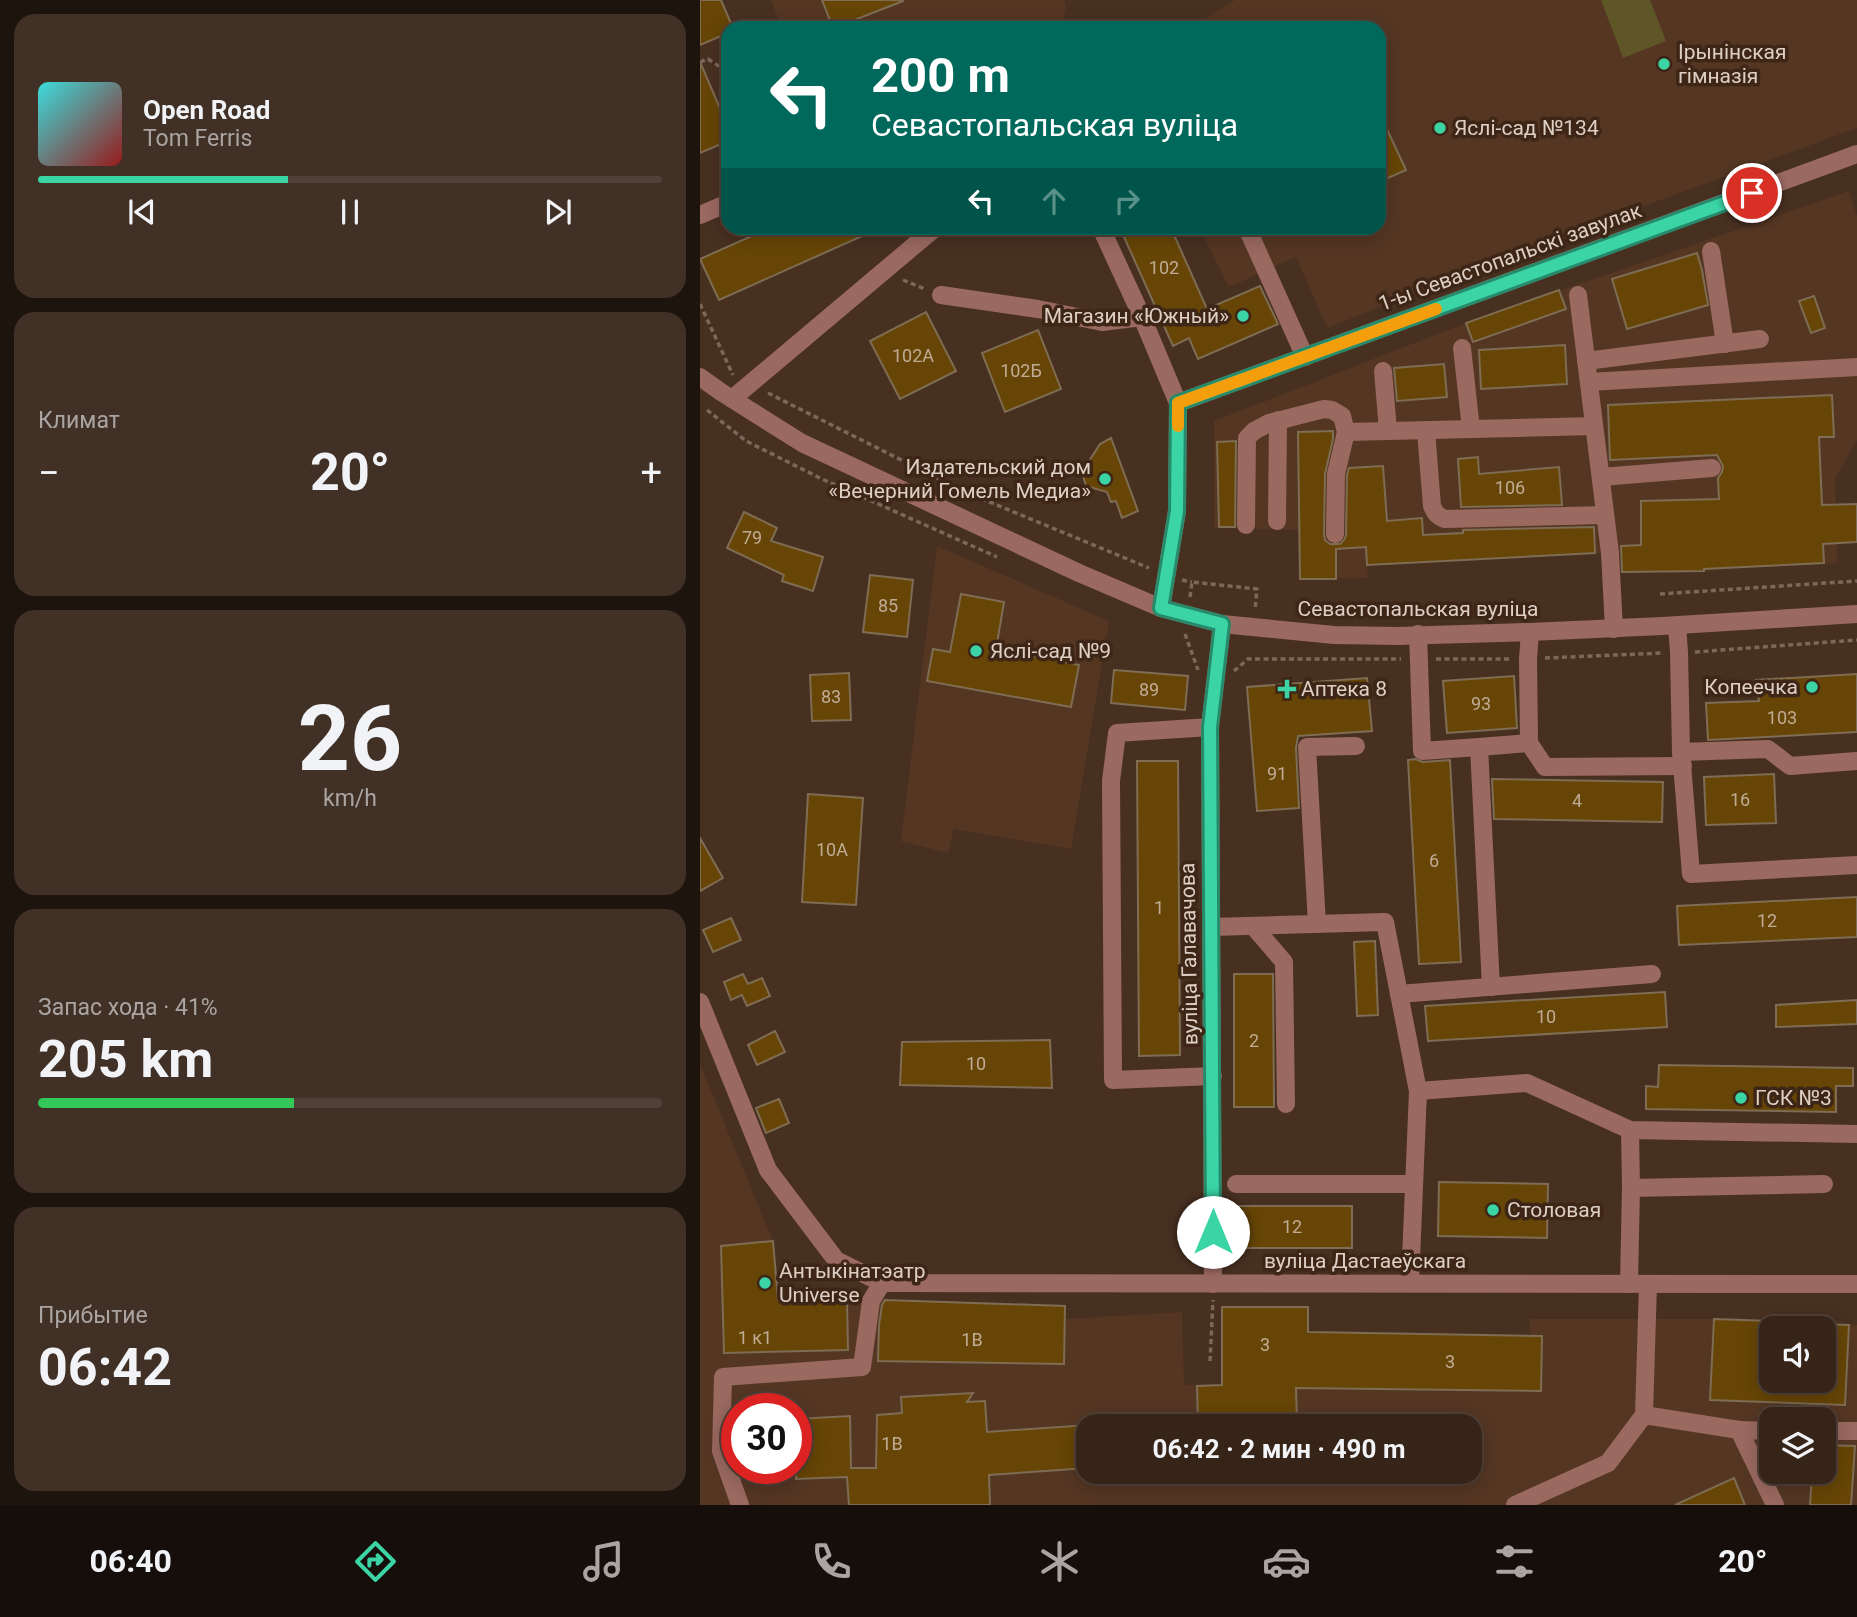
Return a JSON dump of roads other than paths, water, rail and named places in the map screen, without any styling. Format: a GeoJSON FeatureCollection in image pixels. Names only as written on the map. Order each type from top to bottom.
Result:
{"type":"FeatureCollection","features":[{"type":"Feature","properties":{"kind":"street","name":"1-ы Севастопальскі завулак"},"geometry":{"type":"LineString","coordinates":[[1178,403],[1857,154]]}},
{"type":"Feature","properties":{"kind":"street"},"geometry":{"type":"LineString","coordinates":[[700,215],[721,206]]}},
{"type":"Feature","properties":{"kind":"street"},"geometry":{"type":"LineString","coordinates":[[732,399],[926,235]]}},
{"type":"Feature","properties":{"kind":"street"},"geometry":{"type":"LineString","coordinates":[[1104,235],[1178,403],[1177,511],[1161,608]]}},
{"type":"Feature","properties":{"kind":"street"},"geometry":{"type":"LineString","coordinates":[[1250,235],[1305,357]]}},
{"type":"Feature","properties":{"kind":"street"},"geometry":{"type":"LineString","coordinates":[[1711,251],[1725,344]]}},
{"type":"Feature","properties":{"kind":"street"},"geometry":{"type":"LineString","coordinates":[[941,295],[1038,309],[1102,322],[1142,317]]}},
{"type":"Feature","properties":{"kind":"street"},"geometry":{"type":"LineString","coordinates":[[1578,295],[1610,553],[1614,629]]}},
{"type":"Feature","properties":{"kind":"street"},"geometry":{"type":"LineString","coordinates":[[1586,361],[1760,339]]}},
{"type":"Feature","properties":{"kind":"street"},"geometry":{"type":"LineString","coordinates":[[1462,348],[1471,429]]}},
{"type":"Feature","properties":{"kind":"street"},"geometry":{"type":"LineString","coordinates":[[1589,382],[1857,367]]}},
{"type":"Feature","properties":{"kind":"street"},"geometry":{"type":"LineString","coordinates":[[1383,371],[1388,432]]}},
{"type":"Feature","properties":{"kind":"street","name":"Севастопальская вуліца"},"geometry":{"type":"LineString","coordinates":[[700,377],[802,443],[1079,573],[1161,608],[1222,624],[1334,635],[1418,635],[1614,629],[1857,614]]}},
{"type":"Feature","properties":{"kind":"street"},"geometry":{"type":"LineString","coordinates":[[1246,525],[1247,438],[1254,431],[1278,420],[1324,409],[1342,416],[1346,432],[1336,474],[1335,534]]}},
{"type":"Feature","properties":{"kind":"street"},"geometry":{"type":"LineString","coordinates":[[1277,521],[1278,420]]}},
{"type":"Feature","properties":{"kind":"street"},"geometry":{"type":"LineString","coordinates":[[1346,432],[1594,426]]}},
{"type":"Feature","properties":{"kind":"street"},"geometry":{"type":"LineString","coordinates":[[1426,431],[1432,506],[1439,517],[1445,519],[1605,514]]}},
{"type":"Feature","properties":{"kind":"street"},"geometry":{"type":"LineString","coordinates":[[1601,477],[1712,468]]}},
{"type":"Feature","properties":{"kind":"street","name":"вуліца Галавачова"},"geometry":{"type":"LineString","coordinates":[[1213,1284],[1210,727],[1222,624]]}},
{"type":"Feature","properties":{"kind":"street"},"geometry":{"type":"LineString","coordinates":[[1677,625],[1682,759],[1691,874],[1857,865]]}},
{"type":"Feature","properties":{"kind":"street"},"geometry":{"type":"LineString","coordinates":[[1530,632],[1529,743],[1545,766],[1682,759],[1768,749],[1790,766],[1857,761]]}},
{"type":"Feature","properties":{"kind":"street"},"geometry":{"type":"LineString","coordinates":[[1418,635],[1422,751],[1529,743]]}},
{"type":"Feature","properties":{"kind":"street"},"geometry":{"type":"LineString","coordinates":[[1210,727],[1117,733],[1111,781],[1113,1080],[1213,1076]]}},
{"type":"Feature","properties":{"kind":"street"},"geometry":{"type":"LineString","coordinates":[[1317,924],[1307,747],[1356,747]]}},
{"type":"Feature","properties":{"kind":"street"},"geometry":{"type":"LineString","coordinates":[[1479,747],[1491,987]]}},
{"type":"Feature","properties":{"kind":"street"},"geometry":{"type":"LineString","coordinates":[[1212,927],[1385,922],[1418,1091],[1410,1283]]}},
{"type":"Feature","properties":{"kind":"street"},"geometry":{"type":"LineString","coordinates":[[1253,926],[1284,962],[1286,1104]]}},
{"type":"Feature","properties":{"kind":"street"},"geometry":{"type":"LineString","coordinates":[[1399,994],[1652,974]]}},
{"type":"Feature","properties":{"kind":"street","name":"вуліца Дастаеўскага"},"geometry":{"type":"LineString","coordinates":[[700,1002],[768,1170],[836,1260],[882,1283],[1857,1283]]}},
{"type":"Feature","properties":{"kind":"street"},"geometry":{"type":"LineString","coordinates":[[1418,1091],[1527,1083],[1630,1130],[1857,1134]]}},
{"type":"Feature","properties":{"kind":"street"},"geometry":{"type":"LineString","coordinates":[[1629,1284],[1630,1130]]}},
{"type":"Feature","properties":{"kind":"street"},"geometry":{"type":"LineString","coordinates":[[1236,1184],[1414,1184]]}},
{"type":"Feature","properties":{"kind":"street"},"geometry":{"type":"LineString","coordinates":[[1631,1188],[1824,1184]]}},
{"type":"Feature","properties":{"kind":"street"},"geometry":{"type":"LineString","coordinates":[[740,1505],[721,1451],[723,1377],[862,1367],[871,1301],[882,1283]]}},
{"type":"Feature","properties":{"kind":"street"},"geometry":{"type":"LineString","coordinates":[[1515,1505],[1608,1463],[1644,1415],[1648,1283]]}},
{"type":"Feature","properties":{"kind":"street"},"geometry":{"type":"LineString","coordinates":[[1644,1415],[1740,1430],[1759,1430]]}},
{"type":"Feature","properties":{"kind":"street"},"geometry":{"type":"LineString","coordinates":[[1740,1430],[1775,1505]]}},
{"type":"Feature","properties":{"kind":"street"},"geometry":{"type":"LineString","coordinates":[[1836,1431],[1857,1431]]}},
{"type":"Feature","properties":{"kind":"place","name":"Ірынінская гімназія"},"geometry":{"type":"Point","coordinates":[1664,64]}},
{"type":"Feature","properties":{"kind":"place","name":"Яслі-сад №134"},"geometry":{"type":"Point","coordinates":[1440,128]}},
{"type":"Feature","properties":{"kind":"place","name":"Магазин «Южный»"},"geometry":{"type":"Point","coordinates":[1243,316]}},
{"type":"Feature","properties":{"kind":"place","name":"Издательский дом «Вечерний Гомель Медиа»"},"geometry":{"type":"Point","coordinates":[1105,479]}},
{"type":"Feature","properties":{"kind":"place","name":"Яслі-сад №9"},"geometry":{"type":"Point","coordinates":[976,651]}},
{"type":"Feature","properties":{"kind":"place","name":"Копеечка"},"geometry":{"type":"Point","coordinates":[1812,687]}},
{"type":"Feature","properties":{"kind":"place","name":"Аптека 8"},"geometry":{"type":"Point","coordinates":[1287,689]}},
{"type":"Feature","properties":{"kind":"place","name":"ГСК №3"},"geometry":{"type":"Point","coordinates":[1741,1098]}},
{"type":"Feature","properties":{"kind":"place","name":"Столовая"},"geometry":{"type":"Point","coordinates":[1493,1210]}},
{"type":"Feature","properties":{"kind":"place","name":"Антыкінатэатр Universe"},"geometry":{"type":"Point","coordinates":[765,1283]}}]}
